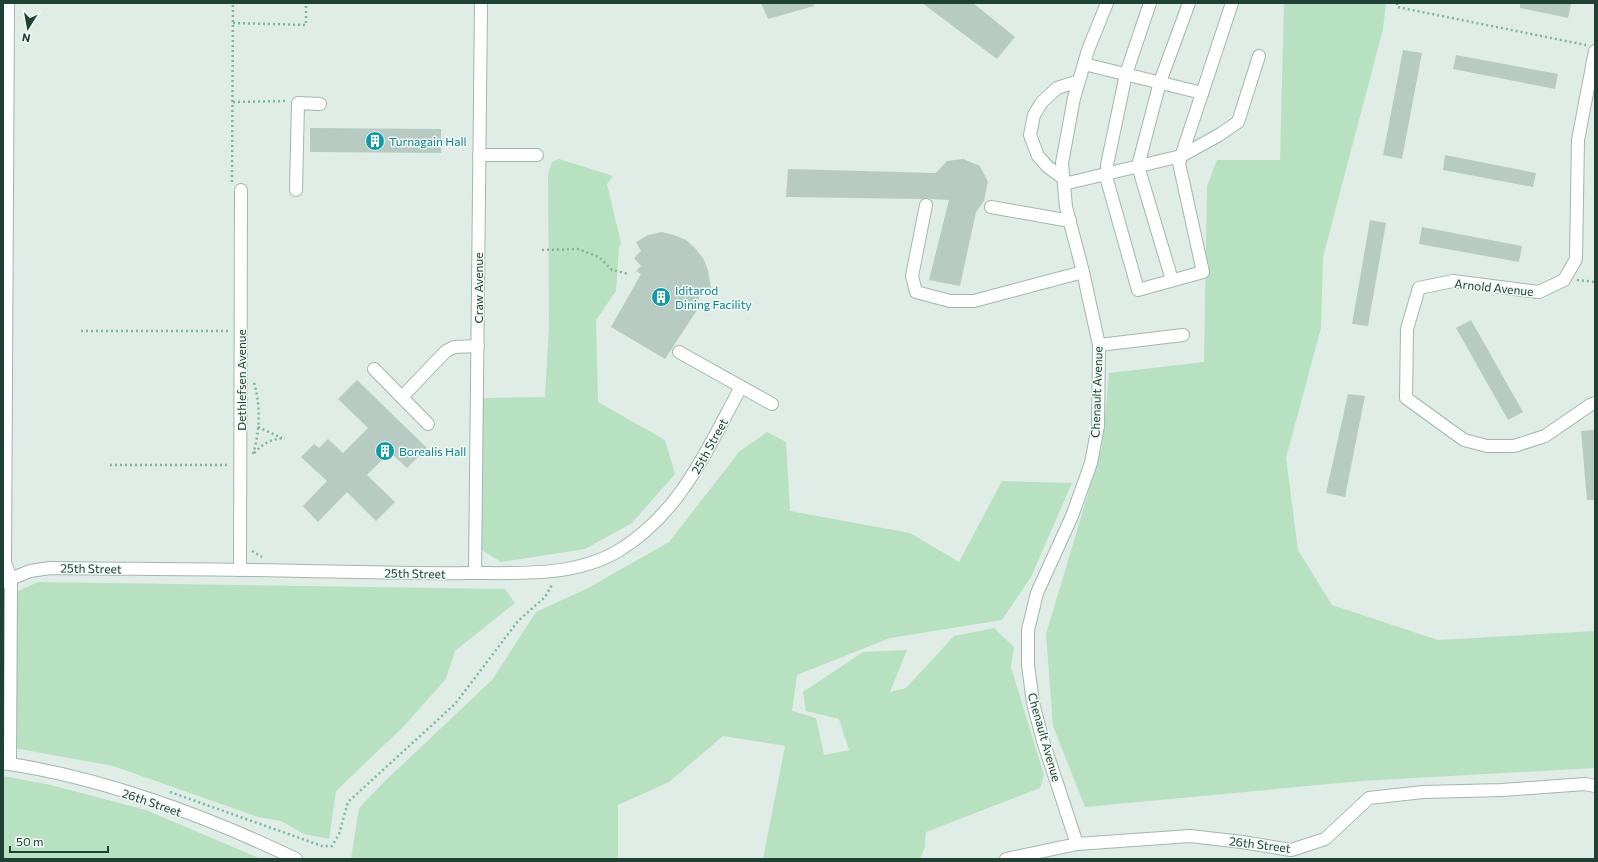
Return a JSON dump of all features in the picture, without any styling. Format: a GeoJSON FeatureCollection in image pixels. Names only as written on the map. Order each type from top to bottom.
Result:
{"type":"FeatureCollection","features":[{"type":"Feature","properties":{"kind":"street"},"geometry":{"type":"LineString","coordinates":[[6,763],[7,580],[5,563],[4,362],[5,89],[8,3]]}},
{"type":"Feature","properties":{"kind":"street","name":"Craw Avenue"},"geometry":{"type":"LineString","coordinates":[[475,573],[481,3]]}},
{"type":"Feature","properties":{"kind":"street","name":"Chenault Avenue"},"geometry":{"type":"LineString","coordinates":[[1078,844],[1043,742],[1033,703],[1028,665],[1028,630],[1037,593],[1072,516],[1091,463],[1098,426],[1099,345],[1083,272],[1066,207],[1062,163],[1074,98],[1084,64],[1108,3]]}},
{"type":"Feature","properties":{"kind":"street"},"geometry":{"type":"LineString","coordinates":[[1150,3],[1126,74],[1107,165],[1107,180],[1138,290],[1203,272],[1179,163],[1232,3]]}},
{"type":"Feature","properties":{"kind":"street"},"geometry":{"type":"LineString","coordinates":[[1172,280],[1138,166],[1160,82],[1189,3]]}},
{"type":"Feature","properties":{"kind":"street"},"geometry":{"type":"LineString","coordinates":[[1564,280],[1576,259],[1578,140],[1591,48]]}},
{"type":"Feature","properties":{"kind":"street"},"geometry":{"type":"LineString","coordinates":[[1079,81],[1057,88],[1042,102],[1034,115],[1030,135],[1038,156],[1063,181],[1107,173],[1181,156],[1238,122],[1259,56]]}},
{"type":"Feature","properties":{"kind":"street"},"geometry":{"type":"LineString","coordinates":[[1084,64],[1202,93]]}},
{"type":"Feature","properties":{"kind":"street"},"geometry":{"type":"LineString","coordinates":[[296,190],[298,103],[320,104]]}},
{"type":"Feature","properties":{"kind":"street"},"geometry":{"type":"LineString","coordinates":[[479,155],[537,155]]}},
{"type":"Feature","properties":{"kind":"street","name":"Dethlefsen Avenue"},"geometry":{"type":"LineString","coordinates":[[240,570],[242,190]]}},
{"type":"Feature","properties":{"kind":"street"},"geometry":{"type":"LineString","coordinates":[[926,206],[912,276],[916,292],[950,301],[974,301],[1083,272]]}},
{"type":"Feature","properties":{"kind":"street"},"geometry":{"type":"LineString","coordinates":[[991,207],[1070,221]]}},
{"type":"Feature","properties":{"kind":"street","name":"Arnold Avenue"},"geometry":{"type":"LineString","coordinates":[[1564,280],[1539,292],[1453,280],[1419,288],[1407,328],[1406,398],[1464,440],[1487,446],[1514,446],[1545,436],[1595,403]]}},
{"type":"Feature","properties":{"kind":"street"},"geometry":{"type":"LineString","coordinates":[[1099,345],[1183,335]]}},
{"type":"Feature","properties":{"kind":"street"},"geometry":{"type":"LineString","coordinates":[[402,397],[446,351],[454,347],[478,346]]}},
{"type":"Feature","properties":{"kind":"street"},"geometry":{"type":"LineString","coordinates":[[679,352],[772,404]]}},
{"type":"Feature","properties":{"kind":"street"},"geometry":{"type":"LineString","coordinates":[[374,369],[428,424]]}},
{"type":"Feature","properties":{"kind":"street","name":"25th Street"},"geometry":{"type":"LineString","coordinates":[[7,580],[30,571],[50,568],[531,573],[555,571],[592,563],[617,552],[658,521],[690,480],[741,387]]}},
{"type":"Feature","properties":{"kind":"street","name":"26th Street"},"geometry":{"type":"LineString","coordinates":[[6,763],[90,782],[146,799],[259,842],[296,859]]}},
{"type":"Feature","properties":{"kind":"street","name":"26th Street"},"geometry":{"type":"LineString","coordinates":[[1006,859],[1078,844],[1190,836],[1291,850],[1326,839],[1369,798],[1423,792],[1502,790],[1585,784],[1595,786]]}},
{"type":"Feature","properties":{"kind":"path"},"geometry":{"type":"LineString","coordinates":[[233,23],[306,25],[306,3]]}},
{"type":"Feature","properties":{"kind":"path"},"geometry":{"type":"LineString","coordinates":[[1397,3],[1397,8],[1591,48]]}},
{"type":"Feature","properties":{"kind":"path"},"geometry":{"type":"LineString","coordinates":[[232,102],[290,101],[298,103]]}},
{"type":"Feature","properties":{"kind":"path"},"geometry":{"type":"LineString","coordinates":[[542,250],[578,249],[599,256],[612,270],[628,274]]}},
{"type":"Feature","properties":{"kind":"path"},"geometry":{"type":"LineString","coordinates":[[1564,280],[1595,282]]}},
{"type":"Feature","properties":{"kind":"path"},"geometry":{"type":"LineString","coordinates":[[81,331],[231,331]]}},
{"type":"Feature","properties":{"kind":"path"},"geometry":{"type":"LineString","coordinates":[[253,454],[267,442],[275,438],[285,438],[258,427]]}},
{"type":"Feature","properties":{"kind":"path"},"geometry":{"type":"LineString","coordinates":[[110,464],[230,465]]}},
{"type":"Feature","properties":{"kind":"path"},"geometry":{"type":"LineString","coordinates":[[168,791],[322,846],[332,846],[339,834],[348,802],[455,704],[518,622],[545,597],[553,586],[555,571]]}},
{"type":"Feature","properties":{"kind":"green space"},"geometry":{"type":"Polygon","coordinates":[[[1284,3],[1386,3],[1383,29],[1323,257],[1321,328],[1286,458],[1298,550],[1332,605],[1438,640],[1595,631],[1595,768],[1361,781],[1085,807],[1053,726],[1046,634],[1102,447],[1109,373],[1204,362],[1207,186],[1217,160],[1280,160],[1284,3]]]}},
{"type":"Feature","properties":{"kind":"green space"},"geometry":{"type":"Polygon","coordinates":[[[559,159],[613,176],[607,184],[621,243],[619,248],[616,291],[596,320],[598,402],[665,440],[675,474],[632,523],[585,549],[501,562],[482,550],[482,398],[545,397],[549,324],[548,174],[552,162],[559,159]]]}},
{"type":"Feature","properties":{"kind":"green space"},"geometry":{"type":"Polygon","coordinates":[[[767,432],[786,442],[790,511],[910,533],[959,562],[1002,481],[1072,483],[1031,577],[1002,620],[890,638],[797,675],[792,711],[816,718],[824,755],[849,750],[839,719],[806,711],[803,692],[863,652],[907,650],[890,692],[906,688],[954,636],[994,628],[1014,647],[1011,667],[1044,775],[1040,788],[926,832],[925,847],[920,859],[763,859],[785,746],[723,736],[669,782],[618,805],[618,859],[351,859],[359,808],[385,781],[492,680],[536,612],[588,588],[669,542],[739,452],[767,432]]]}},
{"type":"Feature","properties":{"kind":"green space"},"geometry":{"type":"Polygon","coordinates":[[[38,582],[505,589],[515,603],[455,651],[446,679],[403,727],[336,791],[329,839],[304,834],[281,821],[258,817],[113,766],[3,746],[3,600],[38,582]]]}},
{"type":"Feature","properties":{"kind":"green space"},"geometry":{"type":"Polygon","coordinates":[[[3,776],[51,785],[146,810],[261,859],[3,859],[3,776]]]}},
{"type":"Feature","properties":{"kind":"building"},"geometry":{"type":"Polygon","coordinates":[[[761,3],[813,3],[814,6],[768,19],[761,3]]]}},
{"type":"Feature","properties":{"kind":"building"},"geometry":{"type":"Polygon","coordinates":[[[922,3],[973,3],[1015,37],[997,59],[922,3]]]}},
{"type":"Feature","properties":{"kind":"building"},"geometry":{"type":"Polygon","coordinates":[[[1520,3],[1571,4],[1568,18],[1520,8],[1520,3]]]}},
{"type":"Feature","properties":{"kind":"building"},"geometry":{"type":"Polygon","coordinates":[[[1403,50],[1422,53],[1402,159],[1383,155],[1403,50]]]}},
{"type":"Feature","properties":{"kind":"building"},"geometry":{"type":"Polygon","coordinates":[[[1456,55],[1558,74],[1555,89],[1453,69],[1456,55]]]}},
{"type":"Feature","properties":{"kind":"building","name":"Turnagain Hall"},"geometry":{"type":"Polygon","coordinates":[[[310,128],[441,129],[441,153],[310,152],[310,128]]]}},
{"type":"Feature","properties":{"kind":"building"},"geometry":{"type":"Polygon","coordinates":[[[1445,155],[1536,173],[1533,187],[1443,170],[1445,155]]]}},
{"type":"Feature","properties":{"kind":"building"},"geometry":{"type":"Polygon","coordinates":[[[963,159],[980,166],[988,182],[984,201],[976,212],[960,286],[929,280],[949,200],[927,198],[786,197],[788,169],[936,173],[947,161],[963,159]]]}},
{"type":"Feature","properties":{"kind":"building"},"geometry":{"type":"Polygon","coordinates":[[[1370,220],[1386,223],[1368,326],[1352,324],[1370,220]]]}},
{"type":"Feature","properties":{"kind":"building"},"geometry":{"type":"Polygon","coordinates":[[[1422,227],[1522,246],[1519,262],[1419,244],[1422,227]]]}},
{"type":"Feature","properties":{"kind":"building","name":"Iditarod Dining Facility"},"geometry":{"type":"Polygon","coordinates":[[[662,232],[686,240],[695,248],[703,258],[708,270],[711,288],[706,288],[695,304],[699,307],[665,359],[611,327],[641,274],[636,271],[641,266],[634,258],[641,251],[636,242],[648,235],[662,232]]]}},
{"type":"Feature","properties":{"kind":"building"},"geometry":{"type":"Polygon","coordinates":[[[1471,320],[1523,412],[1508,420],[1456,328],[1471,320]]]}},
{"type":"Feature","properties":{"kind":"building","name":"Borealis Hall"},"geometry":{"type":"Polygon","coordinates":[[[357,380],[427,448],[407,468],[390,452],[367,475],[395,502],[376,521],[347,492],[318,522],[303,506],[327,481],[301,457],[314,444],[319,448],[328,439],[343,453],[368,428],[338,399],[357,380]]]}},
{"type":"Feature","properties":{"kind":"building"},"geometry":{"type":"Polygon","coordinates":[[[1348,394],[1365,396],[1345,497],[1326,493],[1348,394]]]}},
{"type":"Feature","properties":{"kind":"building"},"geometry":{"type":"Polygon","coordinates":[[[1595,430],[1595,500],[1587,500],[1581,431],[1595,430]]]}},
{"type":"Feature","properties":{"kind":"place","name":"Turnagain Hall"},"geometry":{"type":"Point","coordinates":[375,141]}},
{"type":"Feature","properties":{"kind":"place","name":"Iditarod Dining Facility"},"geometry":{"type":"Point","coordinates":[661,297]}},
{"type":"Feature","properties":{"kind":"place","name":"Borealis Hall"},"geometry":{"type":"Point","coordinates":[385,451]}}]}
